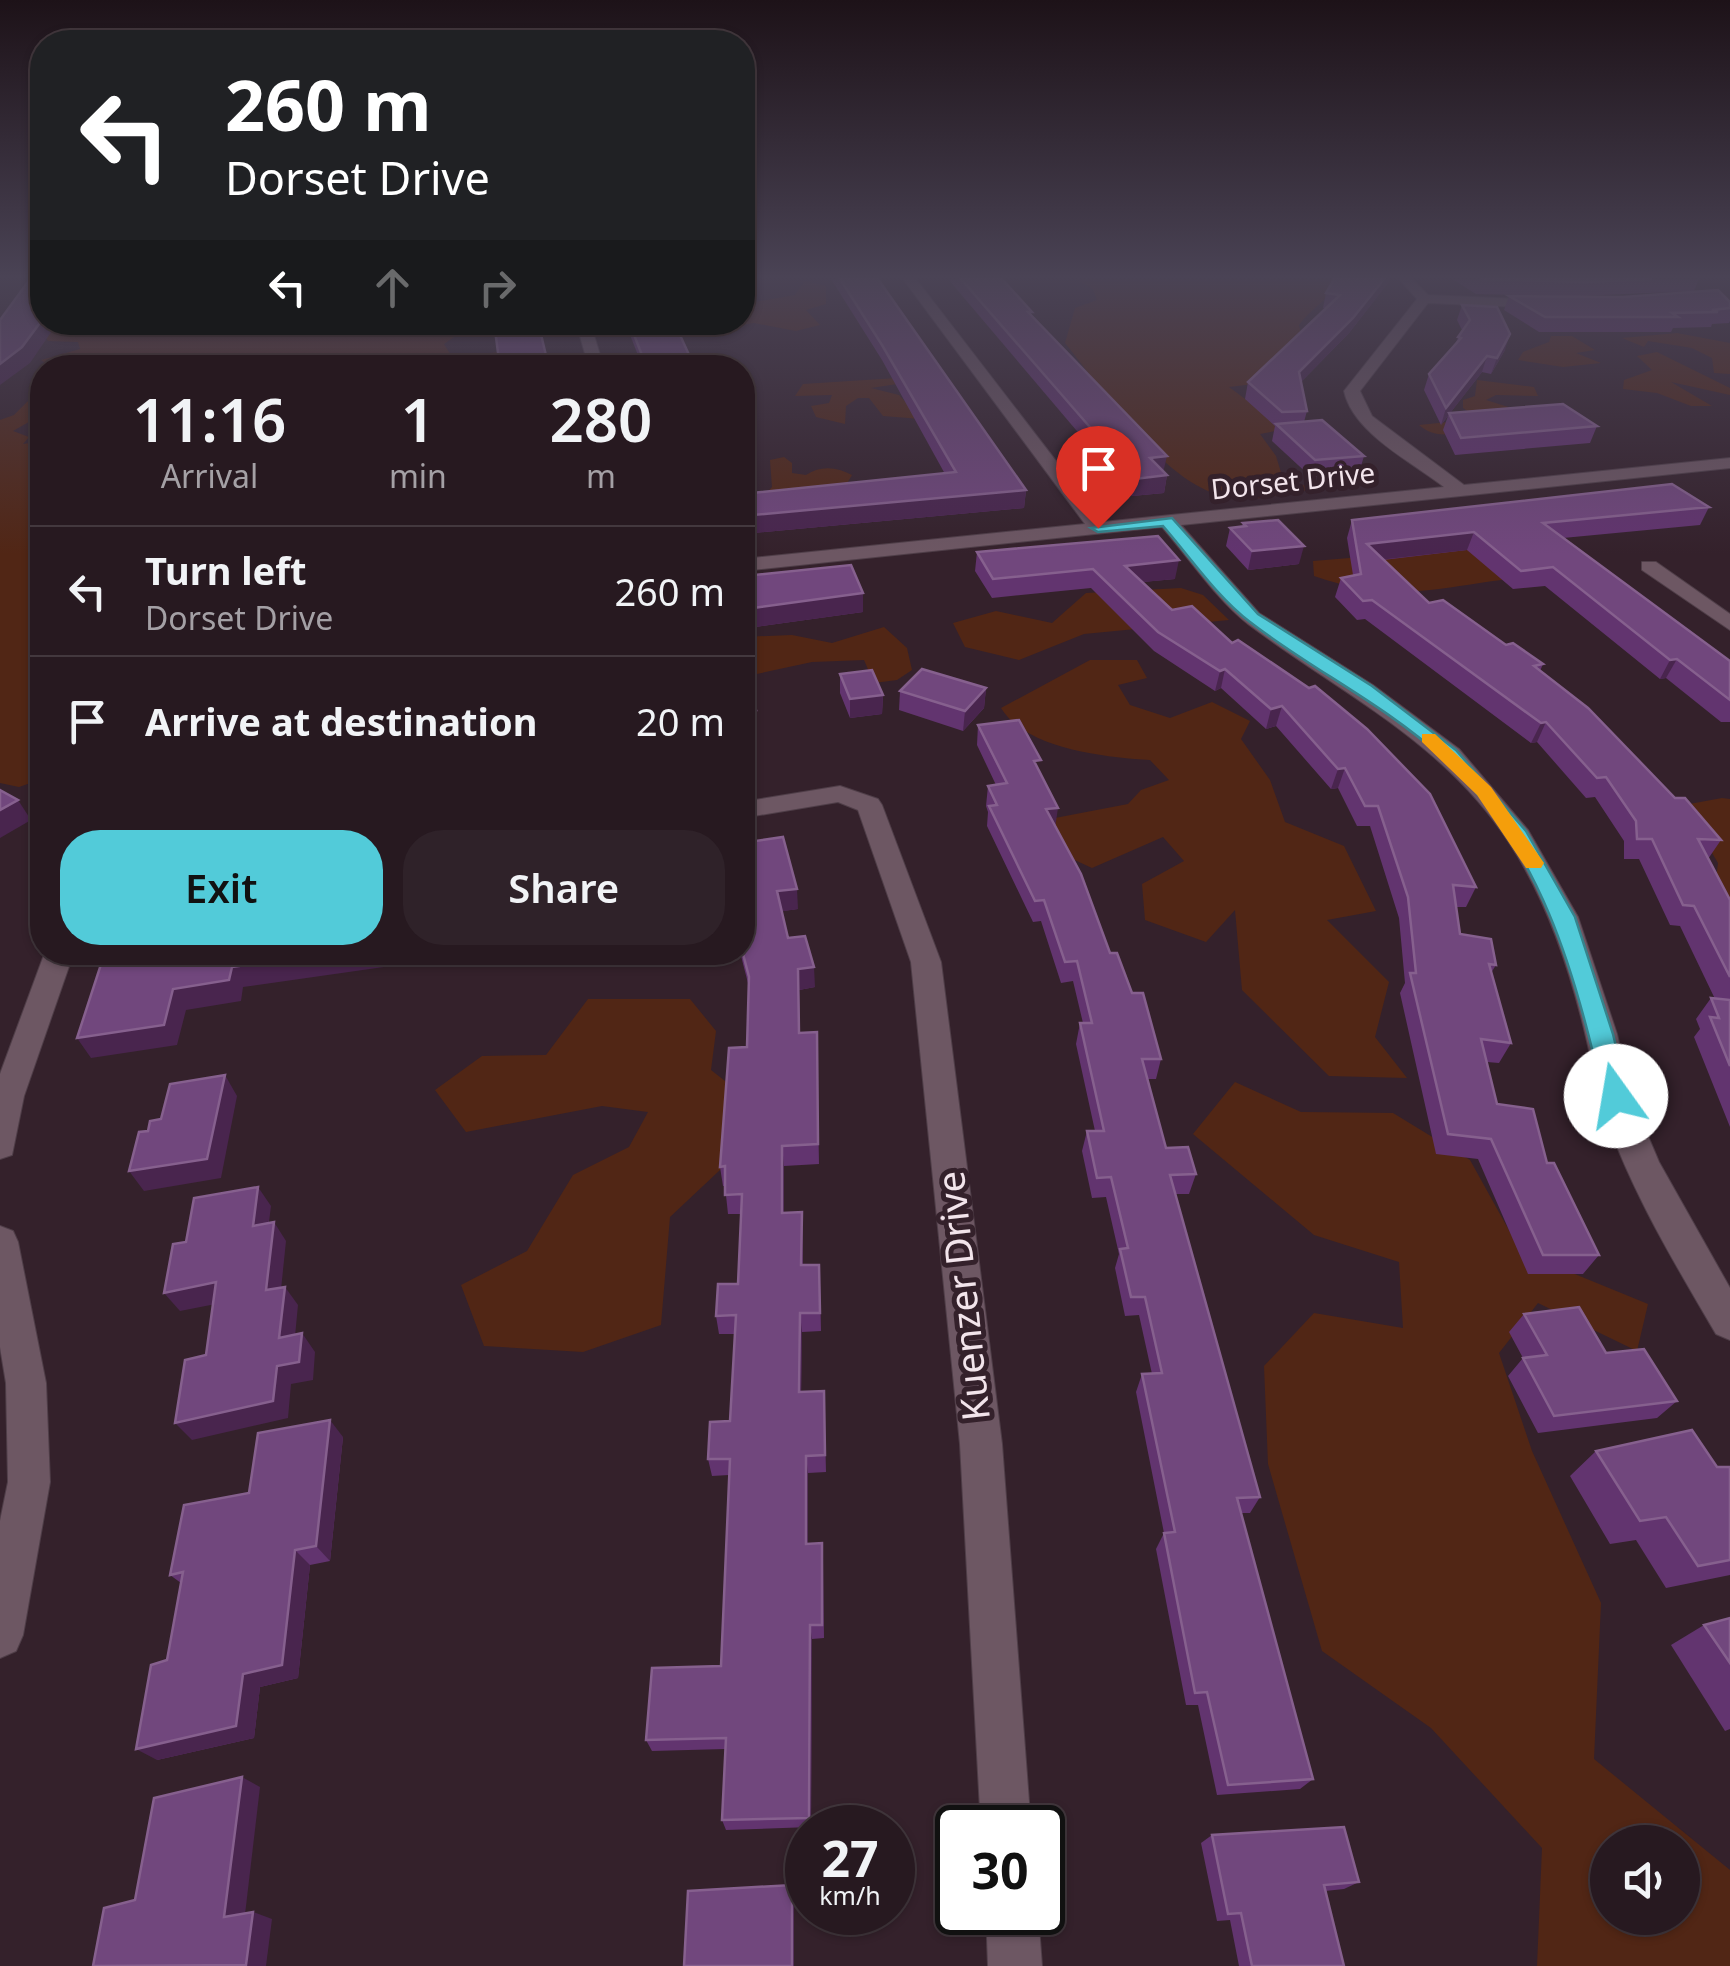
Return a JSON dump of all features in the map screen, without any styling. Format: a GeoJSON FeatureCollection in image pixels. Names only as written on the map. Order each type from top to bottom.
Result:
{"type":"FeatureCollection","features":[{"type":"Feature","properties":{"kind":"street"},"geometry":{"type":"LineString","coordinates":[[979,371],[1098,528]]}},
{"type":"Feature","properties":{"kind":"street"},"geometry":{"type":"LineString","coordinates":[[1369,371],[1352,392],[1354,405],[1366,419],[1462,492]]}},
{"type":"Feature","properties":{"kind":"street","name":"Dorset Drive"},"geometry":{"type":"LineString","coordinates":[[755,564],[1730,463]]}},
{"type":"Feature","properties":{"kind":"street"},"geometry":{"type":"LineString","coordinates":[[1167,521],[1252,617],[1366,690],[1450,754],[1518,836],[1564,917],[1616,1096],[1642,1163],[1684,1247],[1730,1322]]}},
{"type":"Feature","properties":{"kind":"street"},"geometry":{"type":"LineString","coordinates":[[1649,566],[1730,624]]}},
{"type":"Feature","properties":{"kind":"street","name":"Kuenzer Drive"},"geometry":{"type":"LineString","coordinates":[[755,808],[840,794],[869,805],[926,962],[981,1444],[1005,1805]]}},
{"type":"Feature","properties":{"kind":"street"},"geometry":{"type":"LineString","coordinates":[[0,1146],[8,1096],[55,965]]}},
{"type":"Feature","properties":{"kind":"street"},"geometry":{"type":"LineString","coordinates":[[0,1242],[26,1384],[29,1482],[0,1635]]}},
{"type":"Feature","properties":{"kind":"street"},"geometry":{"type":"LineString","coordinates":[[1013,1935],[1015,1966]]}},
{"type":"Feature","properties":{"kind":"shaded area"},"geometry":{"type":"Polygon","coordinates":[[[1087,371],[1270,371],[1254,384],[1229,387],[1286,429],[1260,434],[1276,456],[1283,479],[1316,489],[1242,499],[1208,491],[1161,458],[1087,371]]]}},
{"type":"Feature","properties":{"kind":"shaded area"},"geometry":{"type":"Polygon","coordinates":[[[1650,371],[1695,371],[1730,388],[1730,395],[1671,382],[1712,406],[1691,406],[1657,393],[1623,389],[1624,380],[1650,371]]]}},
{"type":"Feature","properties":{"kind":"shaded area"},"geometry":{"type":"Polygon","coordinates":[[[897,378],[904,383],[871,388],[899,395],[921,419],[883,416],[869,398],[858,398],[846,406],[845,424],[816,417],[811,406],[829,403],[832,395],[795,396],[803,384],[897,378]]]}},
{"type":"Feature","properties":{"kind":"shaded area"},"geometry":{"type":"Polygon","coordinates":[[[1477,380],[1534,387],[1538,396],[1496,395],[1486,400],[1518,410],[1468,431],[1442,434],[1419,425],[1458,421],[1472,414],[1463,408],[1463,400],[1475,396],[1477,380]]]}},
{"type":"Feature","properties":{"kind":"shaded area"},"geometry":{"type":"Polygon","coordinates":[[[30,399],[30,421],[13,431],[29,437],[23,444],[30,443],[30,783],[19,787],[0,783],[0,420],[14,415],[30,399]]]}},
{"type":"Feature","properties":{"kind":"shaded area"},"geometry":{"type":"Polygon","coordinates":[[[784,457],[792,463],[792,473],[806,475],[829,468],[852,475],[846,485],[762,498],[772,487],[770,460],[784,457]]]}},
{"type":"Feature","properties":{"kind":"shaded area"},"geometry":{"type":"Polygon","coordinates":[[[1484,547],[1536,576],[1400,591],[1374,590],[1314,576],[1313,561],[1484,547]]]}},
{"type":"Feature","properties":{"kind":"shaded area"},"geometry":{"type":"Polygon","coordinates":[[[1181,588],[1203,595],[1229,620],[1084,634],[1019,660],[965,647],[953,623],[996,611],[1052,623],[1086,593],[1181,588]]]}},
{"type":"Feature","properties":{"kind":"shaded area"},"geometry":{"type":"Polygon","coordinates":[[[884,627],[907,648],[912,670],[897,680],[874,683],[864,660],[812,662],[755,674],[755,636],[792,635],[832,643],[884,627]]]}},
{"type":"Feature","properties":{"kind":"shaded area"},"geometry":{"type":"Polygon","coordinates":[[[1090,660],[1137,660],[1147,678],[1118,685],[1130,705],[1170,718],[1212,702],[1250,721],[1241,739],[1270,780],[1285,822],[1344,846],[1376,911],[1327,920],[1389,982],[1375,1037],[1407,1078],[1329,1076],[1242,990],[1235,910],[1206,942],[1145,920],[1142,884],[1184,861],[1163,837],[1092,868],[1053,850],[1055,818],[1128,804],[1141,790],[1169,780],[1150,760],[1090,753],[1047,742],[1013,722],[1001,708],[1090,660]]]}},
{"type":"Feature","properties":{"kind":"shaded area"},"geometry":{"type":"Polygon","coordinates":[[[1730,799],[1730,939],[1711,921],[1718,863],[1684,805],[1730,799]]]}},
{"type":"Feature","properties":{"kind":"shaded area"},"geometry":{"type":"Polygon","coordinates":[[[588,999],[690,999],[716,1031],[711,1070],[753,1103],[737,1154],[670,1217],[661,1325],[583,1352],[484,1346],[461,1285],[527,1251],[573,1175],[629,1147],[648,1112],[602,1106],[466,1132],[435,1090],[482,1056],[546,1055],[588,999]]]}},
{"type":"Feature","properties":{"kind":"shaded area"},"geometry":{"type":"Polygon","coordinates":[[[1235,1082],[1301,1112],[1393,1113],[1470,1160],[1521,1252],[1648,1304],[1637,1351],[1538,1303],[1499,1353],[1532,1451],[1601,1603],[1594,1759],[1675,1825],[1590,1825],[1590,1935],[1700,1935],[1700,1846],[1730,1870],[1730,1966],[1537,1966],[1542,1848],[1431,1728],[1322,1651],[1268,1464],[1264,1366],[1314,1313],[1403,1328],[1399,1262],[1314,1235],[1193,1134],[1235,1082]]]}},
{"type":"Feature","properties":{"kind":"building"},"geometry":{"type":"Polygon","coordinates":[[[897,371],[942,371],[1026,490],[755,515],[755,493],[956,472],[897,371]]]}},
{"type":"Feature","properties":{"kind":"building"},"geometry":{"type":"Polygon","coordinates":[[[1041,371],[1085,371],[1167,456],[1150,458],[1167,475],[1135,479],[1041,371]]]}},
{"type":"Feature","properties":{"kind":"building"},"geometry":{"type":"Polygon","coordinates":[[[1260,371],[1300,371],[1307,411],[1282,412],[1248,382],[1260,371]]]}},
{"type":"Feature","properties":{"kind":"building"},"geometry":{"type":"Polygon","coordinates":[[[1432,371],[1475,371],[1446,408],[1429,374],[1432,371]]]}},
{"type":"Feature","properties":{"kind":"building"},"geometry":{"type":"Polygon","coordinates":[[[1563,404],[1597,426],[1461,438],[1449,413],[1563,404]]]}},
{"type":"Feature","properties":{"kind":"building"},"geometry":{"type":"Polygon","coordinates":[[[1322,420],[1364,456],[1315,460],[1276,424],[1322,420]]]}},
{"type":"Feature","properties":{"kind":"building"},"geometry":{"type":"Polygon","coordinates":[[[1672,484],[1709,507],[1543,523],[1730,661],[1730,700],[1677,659],[1670,660],[1553,567],[1521,571],[1474,532],[1367,544],[1429,603],[1443,600],[1506,645],[1513,643],[1543,664],[1534,666],[1588,708],[1675,798],[1685,798],[1721,840],[1698,839],[1730,900],[1730,977],[1694,906],[1683,905],[1652,839],[1637,839],[1636,821],[1606,777],[1597,778],[1546,722],[1541,723],[1372,600],[1363,601],[1341,578],[1361,574],[1352,520],[1672,484]]]}},
{"type":"Feature","properties":{"kind":"building"},"geometry":{"type":"Polygon","coordinates":[[[1278,520],[1304,546],[1252,551],[1230,528],[1246,526],[1243,523],[1278,520]]]}},
{"type":"Feature","properties":{"kind":"building"},"geometry":{"type":"Polygon","coordinates":[[[1158,536],[1179,560],[1125,566],[1172,610],[1192,606],[1232,643],[1238,640],[1309,688],[1315,686],[1367,729],[1430,794],[1476,887],[1453,885],[1460,934],[1491,939],[1496,965],[1489,964],[1511,1043],[1481,1039],[1497,1104],[1533,1109],[1547,1163],[1554,1163],[1599,1255],[1543,1255],[1491,1139],[1448,1134],[1410,973],[1416,973],[1408,897],[1378,806],[1365,806],[1345,768],[1338,769],[1282,706],[1271,709],[1225,669],[1220,671],[1158,632],[1093,569],[993,579],[977,552],[1158,536]]]}},
{"type":"Feature","properties":{"kind":"building"},"geometry":{"type":"Polygon","coordinates":[[[851,565],[863,593],[755,608],[755,575],[851,565]]]}},
{"type":"Feature","properties":{"kind":"building"},"geometry":{"type":"Polygon","coordinates":[[[922,669],[986,688],[965,711],[900,691],[922,669]]]}},
{"type":"Feature","properties":{"kind":"building"},"geometry":{"type":"Polygon","coordinates":[[[872,670],[883,695],[850,699],[840,674],[872,670]]]}},
{"type":"Feature","properties":{"kind":"building"},"geometry":{"type":"Polygon","coordinates":[[[1019,720],[1041,760],[1034,761],[1058,808],[1046,809],[1081,874],[1110,953],[1117,953],[1132,993],[1143,993],[1161,1059],[1142,1059],[1166,1148],[1188,1147],[1196,1174],[1170,1175],[1260,1497],[1237,1498],[1313,1779],[1228,1785],[1207,1692],[1195,1693],[1164,1533],[1175,1532],[1142,1374],[1162,1373],[1145,1297],[1131,1297],[1120,1249],[1128,1248],[1111,1177],[1097,1178],[1087,1131],[1104,1131],[1080,1023],[1092,1023],[1077,961],[1065,962],[1044,900],[1035,901],[989,806],[997,805],[988,786],[1007,783],[978,725],[1019,720]]]}},
{"type":"Feature","properties":{"kind":"building"},"geometry":{"type":"Polygon","coordinates":[[[0,790],[18,800],[0,810],[0,790]]]}},
{"type":"Feature","properties":{"kind":"building"},"geometry":{"type":"Polygon","coordinates":[[[783,837],[797,889],[777,891],[788,938],[805,936],[814,967],[798,969],[799,1033],[817,1032],[818,1144],[782,1146],[782,1213],[802,1212],[801,1265],[819,1265],[820,1313],[800,1313],[799,1392],[824,1391],[825,1455],[806,1456],[806,1544],[822,1543],[822,1625],[810,1625],[809,1805],[785,1805],[785,1819],[722,1820],[726,1738],[646,1740],[652,1668],[721,1666],[730,1459],[708,1459],[710,1422],[730,1421],[736,1315],[716,1316],[718,1284],[738,1284],[742,1194],[725,1195],[725,1166],[720,1167],[729,1048],[747,1047],[746,965],[755,965],[755,841],[783,837]]]}},
{"type":"Feature","properties":{"kind":"building"},"geometry":{"type":"Polygon","coordinates":[[[101,965],[246,965],[232,967],[229,980],[173,989],[164,1025],[77,1038],[101,965]]]}},
{"type":"Feature","properties":{"kind":"building"},"geometry":{"type":"Polygon","coordinates":[[[1711,998],[1730,1000],[1730,1066],[1710,1017],[1719,1018],[1711,998]]]}},
{"type":"Feature","properties":{"kind":"building"},"geometry":{"type":"Polygon","coordinates":[[[225,1075],[207,1159],[129,1171],[139,1132],[148,1131],[150,1121],[161,1119],[170,1084],[225,1075]]]}},
{"type":"Feature","properties":{"kind":"building"},"geometry":{"type":"Polygon","coordinates":[[[258,1187],[253,1226],[274,1222],[266,1290],[285,1287],[279,1338],[302,1333],[299,1362],[277,1366],[273,1401],[175,1423],[185,1360],[206,1355],[216,1282],[164,1293],[173,1244],[186,1242],[194,1198],[258,1187]]]}},
{"type":"Feature","properties":{"kind":"building"},"geometry":{"type":"Polygon","coordinates":[[[1579,1307],[1606,1353],[1644,1349],[1677,1401],[1554,1416],[1523,1358],[1547,1355],[1524,1314],[1579,1307]]]}},
{"type":"Feature","properties":{"kind":"building"},"geometry":{"type":"Polygon","coordinates":[[[330,1420],[316,1546],[295,1550],[282,1665],[243,1674],[236,1726],[136,1749],[151,1665],[167,1660],[183,1572],[170,1575],[184,1505],[249,1493],[258,1433],[330,1420]]]}},
{"type":"Feature","properties":{"kind":"building"},"geometry":{"type":"Polygon","coordinates":[[[1692,1430],[1717,1467],[1730,1467],[1730,1560],[1698,1566],[1666,1517],[1640,1521],[1596,1451],[1692,1430]]]}},
{"type":"Feature","properties":{"kind":"building"},"geometry":{"type":"Polygon","coordinates":[[[1730,1618],[1730,1663],[1704,1625],[1730,1618]]]}},
{"type":"Feature","properties":{"kind":"building"},"geometry":{"type":"Polygon","coordinates":[[[242,1777],[224,1917],[253,1912],[246,1965],[93,1966],[104,1908],[135,1900],[154,1798],[242,1777]]]}},
{"type":"Feature","properties":{"kind":"building"},"geometry":{"type":"Polygon","coordinates":[[[1344,1827],[1359,1882],[1324,1885],[1344,1966],[1252,1966],[1241,1913],[1228,1914],[1212,1835],[1344,1827]]]}},
{"type":"Feature","properties":{"kind":"building"},"geometry":{"type":"Polygon","coordinates":[[[785,1885],[785,1935],[792,1935],[792,1966],[684,1966],[688,1891],[785,1885]]]}},
{"type":"Feature","properties":{"kind":"slow traffic"},"geometry":{"type":"LineString","coordinates":[[1428,738],[1450,754],[1484,791],[1534,863]]}},
{"type":"Feature","properties":{"kind":"route"},"geometry":{"type":"LineString","coordinates":[[1098,528],[1167,521],[1252,617],[1366,690],[1450,754],[1484,791],[1518,836],[1564,917],[1616,1096]]}}]}
